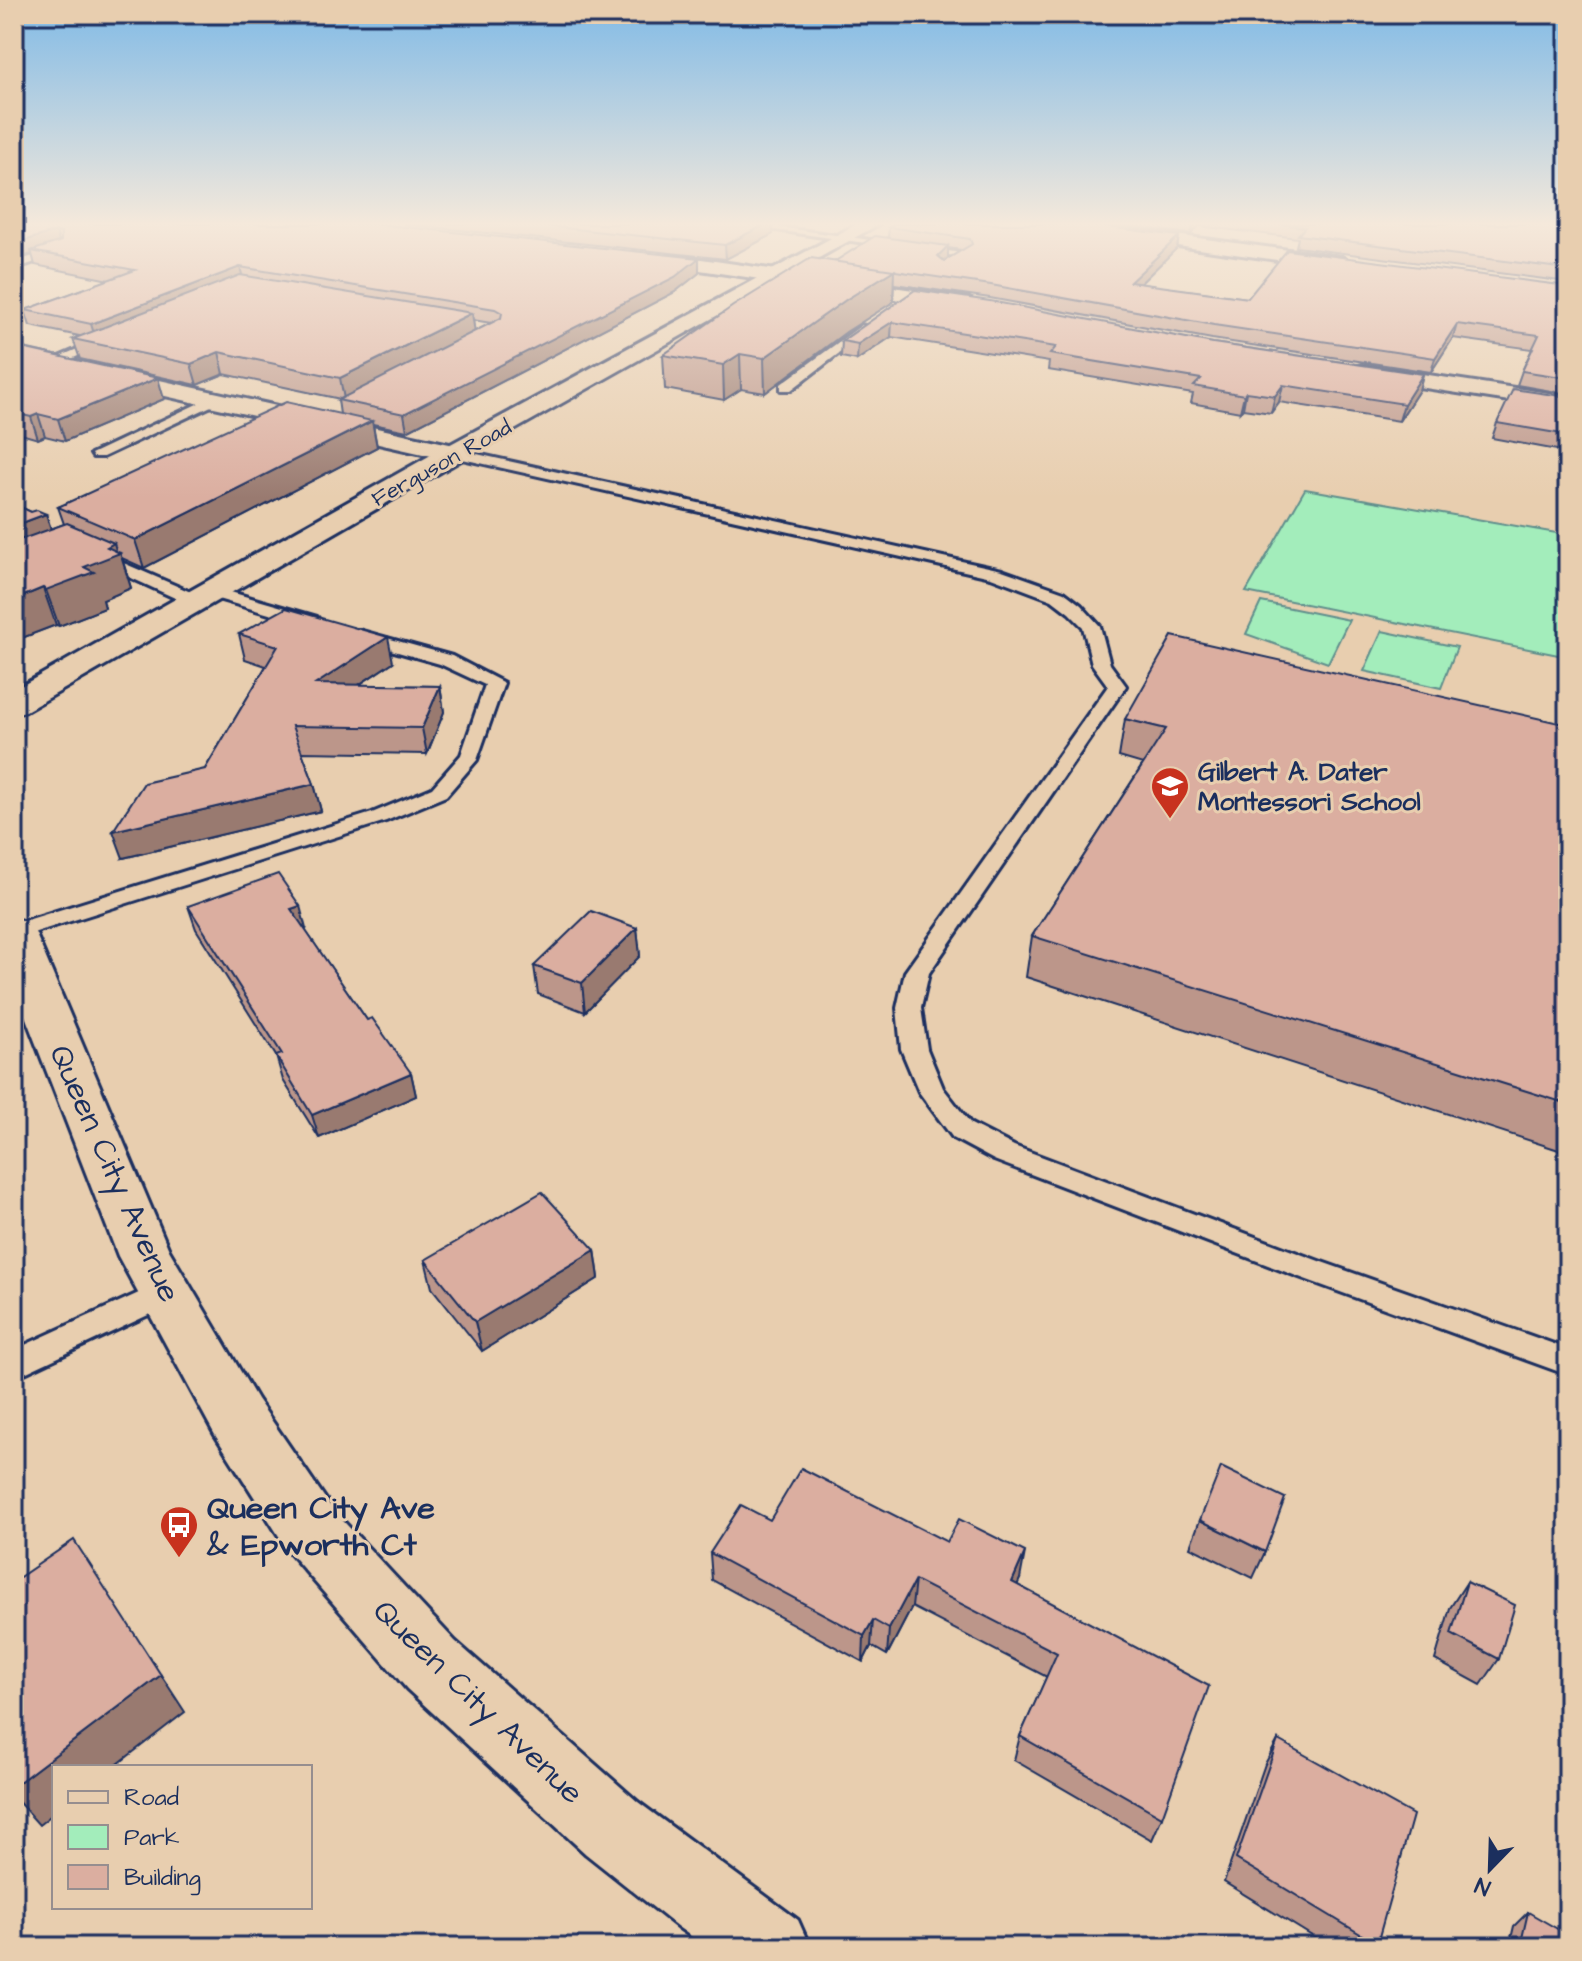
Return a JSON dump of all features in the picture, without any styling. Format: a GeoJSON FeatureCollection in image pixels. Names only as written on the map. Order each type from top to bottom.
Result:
{"type":"FeatureCollection","features":[{"type":"Feature","properties":{"kind":"street","name":"Ferguson Road"},"geometry":{"type":"LineString","coordinates":[[14,704],[454,453],[703,316]]}},
{"type":"Feature","properties":{"kind":"street"},"geometry":{"type":"LineString","coordinates":[[14,355],[217,400],[315,418],[454,453]]}},
{"type":"Feature","properties":{"kind":"street"},"geometry":{"type":"LineString","coordinates":[[1335,368],[1568,403]]}},
{"type":"Feature","properties":{"kind":"street","name":"Queen City Avenue"},"geometry":{"type":"LineString","coordinates":[[14,932],[145,1256],[236,1417],[311,1531],[421,1654],[612,1828],[771,1947]]}},
{"type":"Feature","properties":{"kind":"lane"},"geometry":{"type":"LineString","coordinates":[[786,387],[877,320]]}},
{"type":"Feature","properties":{"kind":"lane"},"geometry":{"type":"LineString","coordinates":[[51,363],[125,334]]}},
{"type":"Feature","properties":{"kind":"lane"},"geometry":{"type":"LineString","coordinates":[[98,454],[217,400]]}},
{"type":"Feature","properties":{"kind":"lane"},"geometry":{"type":"LineString","coordinates":[[272,430],[315,418]]}},
{"type":"Feature","properties":{"kind":"lane"},"geometry":{"type":"LineString","coordinates":[[454,453],[996,573],[1058,596],[1075,609],[1091,626],[1101,664],[1117,686],[917,972],[909,1008],[914,1049],[932,1092],[962,1131],[1004,1153],[1309,1269],[1568,1362]]}},
{"type":"Feature","properties":{"kind":"lane"},"geometry":{"type":"LineString","coordinates":[[14,932],[379,817],[439,792],[470,756],[495,683],[446,660],[332,627],[202,596],[78,549]]}},
{"type":"Feature","properties":{"kind":"lane"},"geometry":{"type":"LineString","coordinates":[[14,1365],[165,1293]]}},
{"type":"Feature","properties":{"kind":"green space"},"geometry":{"type":"Polygon","coordinates":[[[1305,489],[1568,535],[1568,657],[1246,592],[1305,489]]]}},
{"type":"Feature","properties":{"kind":"green space"},"geometry":{"type":"Polygon","coordinates":[[[1261,602],[1349,620],[1328,663],[1246,634],[1261,602]]]}},
{"type":"Feature","properties":{"kind":"green space"},"geometry":{"type":"Polygon","coordinates":[[[1382,631],[1457,647],[1441,688],[1364,671],[1382,631]]]}},
{"type":"Feature","properties":{"kind":"building"},"geometry":{"type":"Polygon","coordinates":[[[51,316],[113,316],[91,324],[51,316]]]}},
{"type":"Feature","properties":{"kind":"building"},"geometry":{"type":"Polygon","coordinates":[[[134,316],[467,316],[340,378],[219,352],[191,364],[73,339],[134,316]]]}},
{"type":"Feature","properties":{"kind":"building"},"geometry":{"type":"Polygon","coordinates":[[[501,316],[599,316],[404,414],[338,400],[501,316]]]}},
{"type":"Feature","properties":{"kind":"building"},"geometry":{"type":"Polygon","coordinates":[[[719,316],[824,316],[764,358],[740,354],[723,365],[663,355],[719,316]]]}},
{"type":"Feature","properties":{"kind":"building"},"geometry":{"type":"Polygon","coordinates":[[[878,316],[1067,316],[1213,343],[1423,374],[1404,404],[1283,385],[1275,396],[1246,392],[1244,395],[1194,386],[1201,379],[1050,354],[1056,347],[892,322],[858,344],[842,341],[878,316]]]}},
{"type":"Feature","properties":{"kind":"building"},"geometry":{"type":"Polygon","coordinates":[[[1161,316],[1568,316],[1568,378],[1522,371],[1539,335],[1457,324],[1435,358],[1161,316]]]}},
{"type":"Feature","properties":{"kind":"building"},"geometry":{"type":"Polygon","coordinates":[[[14,348],[158,378],[58,419],[38,414],[31,417],[14,413],[14,348]]]}},
{"type":"Feature","properties":{"kind":"building"},"geometry":{"type":"Polygon","coordinates":[[[1513,389],[1568,397],[1568,435],[1497,423],[1513,389]]]}},
{"type":"Feature","properties":{"kind":"building"},"geometry":{"type":"Polygon","coordinates":[[[286,402],[372,421],[135,540],[58,507],[286,402]]]}},
{"type":"Feature","properties":{"kind":"building"},"geometry":{"type":"Polygon","coordinates":[[[14,504],[31,512],[37,510],[46,514],[14,526],[14,504]]]}},
{"type":"Feature","properties":{"kind":"building"},"geometry":{"type":"Polygon","coordinates":[[[67,523],[114,543],[107,547],[120,553],[84,567],[94,572],[14,600],[14,542],[67,523]]]}},
{"type":"Feature","properties":{"kind":"building"},"geometry":{"type":"Polygon","coordinates":[[[286,608],[388,637],[316,684],[440,686],[422,728],[292,726],[314,784],[113,831],[144,783],[205,769],[278,646],[239,634],[286,608]]]}},
{"type":"Feature","properties":{"kind":"building"},"geometry":{"type":"Polygon","coordinates":[[[1172,636],[1568,725],[1568,1104],[1032,936],[1166,729],[1125,719],[1172,636]]]}},
{"type":"Feature","properties":{"kind":"building"},"geometry":{"type":"Polygon","coordinates":[[[278,874],[300,906],[291,909],[367,1020],[372,1018],[411,1073],[312,1115],[276,1056],[282,1054],[188,906],[278,874]]]}},
{"type":"Feature","properties":{"kind":"building"},"geometry":{"type":"Polygon","coordinates":[[[591,911],[637,928],[582,983],[534,966],[591,911]]]}},
{"type":"Feature","properties":{"kind":"building"},"geometry":{"type":"Polygon","coordinates":[[[542,1192],[595,1250],[475,1322],[425,1260],[542,1192]]]}},
{"type":"Feature","properties":{"kind":"building"},"geometry":{"type":"Polygon","coordinates":[[[1221,1467],[1285,1498],[1265,1552],[1200,1520],[1221,1467]]]}},
{"type":"Feature","properties":{"kind":"building"},"geometry":{"type":"Polygon","coordinates":[[[801,1468],[947,1542],[959,1519],[1025,1552],[1012,1582],[1209,1686],[1162,1817],[1020,1736],[1057,1653],[915,1580],[889,1629],[873,1620],[864,1636],[710,1553],[741,1505],[770,1520],[801,1468]]]}},
{"type":"Feature","properties":{"kind":"building"},"geometry":{"type":"Polygon","coordinates":[[[74,1540],[161,1675],[14,1786],[14,1581],[74,1540]]]}},
{"type":"Feature","properties":{"kind":"building"},"geometry":{"type":"Polygon","coordinates":[[[1467,1582],[1515,1605],[1499,1659],[1451,1634],[1467,1582]]]}},
{"type":"Feature","properties":{"kind":"building"},"geometry":{"type":"Polygon","coordinates":[[[1278,1740],[1413,1815],[1377,1944],[1236,1859],[1278,1740]]]}},
{"type":"Feature","properties":{"kind":"building"},"geometry":{"type":"Polygon","coordinates":[[[1528,1912],[1568,1935],[1568,1947],[1520,1947],[1528,1912]]]}},
{"type":"Feature","properties":{"kind":"place","name":"Gilbert A. Dater Montessori School"},"geometry":{"type":"Point","coordinates":[1170,820]}},
{"type":"Feature","properties":{"kind":"place","name":"Queen City Ave & Epworth Ct"},"geometry":{"type":"Point","coordinates":[179,1559]}}]}
